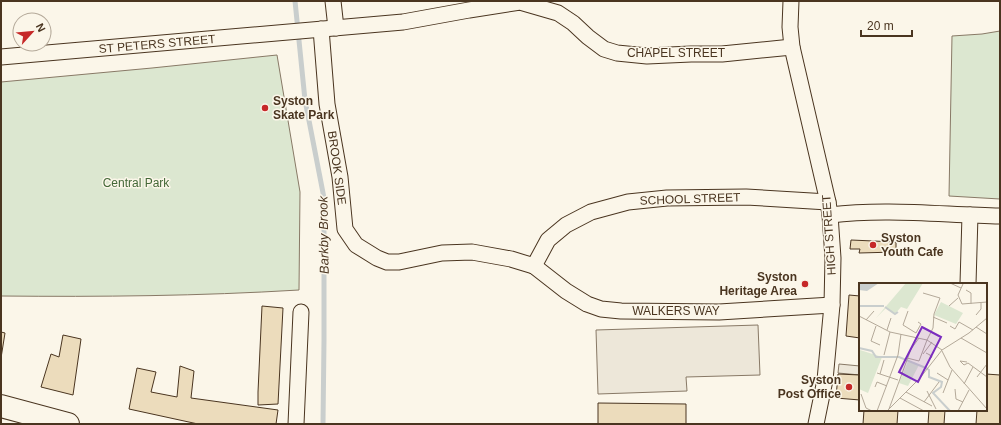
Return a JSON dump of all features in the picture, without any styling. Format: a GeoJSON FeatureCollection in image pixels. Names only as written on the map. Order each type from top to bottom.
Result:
{"type":"FeatureCollection","features":[{"type":"Feature","properties":{"kind":"street"},"geometry":{"type":"LineString","coordinates":[[333,1],[336,28]]}},
{"type":"Feature","properties":{"kind":"street","name":"HIGH STREET"},"geometry":{"type":"LineString","coordinates":[[791,1],[790,27],[792,47],[829,208],[833,258],[832,305],[825,380],[816,424]]}},
{"type":"Feature","properties":{"kind":"street","name":"CHAPEL STREET"},"geometry":{"type":"LineString","coordinates":[[316,30],[403,22],[496,3],[520,2],[558,13],[573,23],[604,49],[617,53],[647,56],[722,54],[792,47]]}},
{"type":"Feature","properties":{"kind":"street","name":"ST PETERS STREET"},"geometry":{"type":"LineString","coordinates":[[1,57],[316,30]]}},
{"type":"Feature","properties":{"kind":"street","name":"BROOK SIDE"},"geometry":{"type":"LineString","coordinates":[[316,30],[340,177],[344,228],[356,245],[376,258],[387,262],[399,262],[442,253],[472,252],[511,259],[534,266]]}},
{"type":"Feature","properties":{"kind":"street","name":"SCHOOL STREET"},"geometry":{"type":"LineString","coordinates":[[534,266],[548,240],[566,224],[591,212],[628,202],[667,198],[746,197],[850,212],[1000,216]]}},
{"type":"Feature","properties":{"kind":"street"},"geometry":{"type":"LineString","coordinates":[[968,283],[970,215]]}},
{"type":"Feature","properties":{"kind":"street","name":"WALKERS WAY"},"geometry":{"type":"LineString","coordinates":[[534,266],[566,291],[587,304],[601,309],[621,311],[719,312],[832,305]]}},
{"type":"Feature","properties":{"kind":"street"},"geometry":{"type":"LineString","coordinates":[[296,424],[300,312]]}},
{"type":"Feature","properties":{"kind":"street"},"geometry":{"type":"LineString","coordinates":[[1,406],[68,424]]}},
{"type":"Feature","properties":{"kind":"green space"},"geometry":{"type":"Polygon","coordinates":[[[1000,31],[1000,199],[949,196],[952,36],[1000,31]]]}},
{"type":"Feature","properties":{"kind":"green space","name":"Central Park"},"geometry":{"type":"Polygon","coordinates":[[[277,55],[300,192],[299,290],[150,296],[1,296],[1,82],[277,55]]]}},
{"type":"Feature","properties":{"kind":"shaded area"},"geometry":{"type":"Polygon","coordinates":[[[758,325],[760,375],[686,377],[687,391],[598,394],[596,330],[758,325]]]}},
{"type":"Feature","properties":{"kind":"shaded area","name":"Syston Post Office"},"geometry":{"type":"Polygon","coordinates":[[[839,364],[859,366],[859,375],[838,373],[839,364]]]}},
{"type":"Feature","properties":{"kind":"building","name":"Syston Youth Cafe"},"geometry":{"type":"Polygon","coordinates":[[[851,240],[896,242],[896,252],[859,253],[860,249],[850,249],[851,240]]]}},
{"type":"Feature","properties":{"kind":"building"},"geometry":{"type":"Polygon","coordinates":[[[849,295],[859,296],[859,338],[846,336],[849,295]]]}},
{"type":"Feature","properties":{"kind":"building"},"geometry":{"type":"Polygon","coordinates":[[[262,306],[283,308],[278,404],[258,405],[262,306]]]}},
{"type":"Feature","properties":{"kind":"building"},"geometry":{"type":"Polygon","coordinates":[[[1,332],[5,333],[1,358],[1,332]]]}},
{"type":"Feature","properties":{"kind":"building"},"geometry":{"type":"Polygon","coordinates":[[[63,335],[81,339],[73,395],[41,387],[51,354],[59,357],[63,335]]]}},
{"type":"Feature","properties":{"kind":"building"},"geometry":{"type":"Polygon","coordinates":[[[180,366],[194,371],[191,398],[278,410],[276,424],[198,424],[129,409],[137,368],[156,372],[151,392],[177,397],[180,366]]]}},
{"type":"Feature","properties":{"kind":"building","name":"Syston Post Office"},"geometry":{"type":"Polygon","coordinates":[[[838,374],[859,375],[859,400],[836,398],[838,374]]]}},
{"type":"Feature","properties":{"kind":"building"},"geometry":{"type":"Polygon","coordinates":[[[987,374],[1000,375],[1000,424],[976,424],[977,411],[987,411],[987,374]]]}},
{"type":"Feature","properties":{"kind":"building"},"geometry":{"type":"Polygon","coordinates":[[[598,403],[686,404],[686,424],[598,424],[598,403]]]}},
{"type":"Feature","properties":{"kind":"building","name":"Syston Post Office"},"geometry":{"type":"Polygon","coordinates":[[[864,411],[898,411],[897,424],[863,424],[864,411]]]}},
{"type":"Feature","properties":{"kind":"building"},"geometry":{"type":"Polygon","coordinates":[[[929,411],[945,411],[944,424],[928,424],[929,411]]]}},
{"type":"Feature","properties":{"kind":"waterway","name":"Barkby Brook"},"geometry":{"type":"LineString","coordinates":[[295,1],[305,100],[324,198],[323,424]]}},
{"type":"Feature","properties":{"kind":"place","name":"Syston Skate Park"},"geometry":{"type":"Point","coordinates":[265,108]}},
{"type":"Feature","properties":{"kind":"place","name":"Syston Youth Cafe"},"geometry":{"type":"Point","coordinates":[873,245]}},
{"type":"Feature","properties":{"kind":"place","name":"Syston Heritage Area"},"geometry":{"type":"Point","coordinates":[805,284]}},
{"type":"Feature","properties":{"kind":"place","name":"Syston Post Office"},"geometry":{"type":"Point","coordinates":[849,387]}}]}
